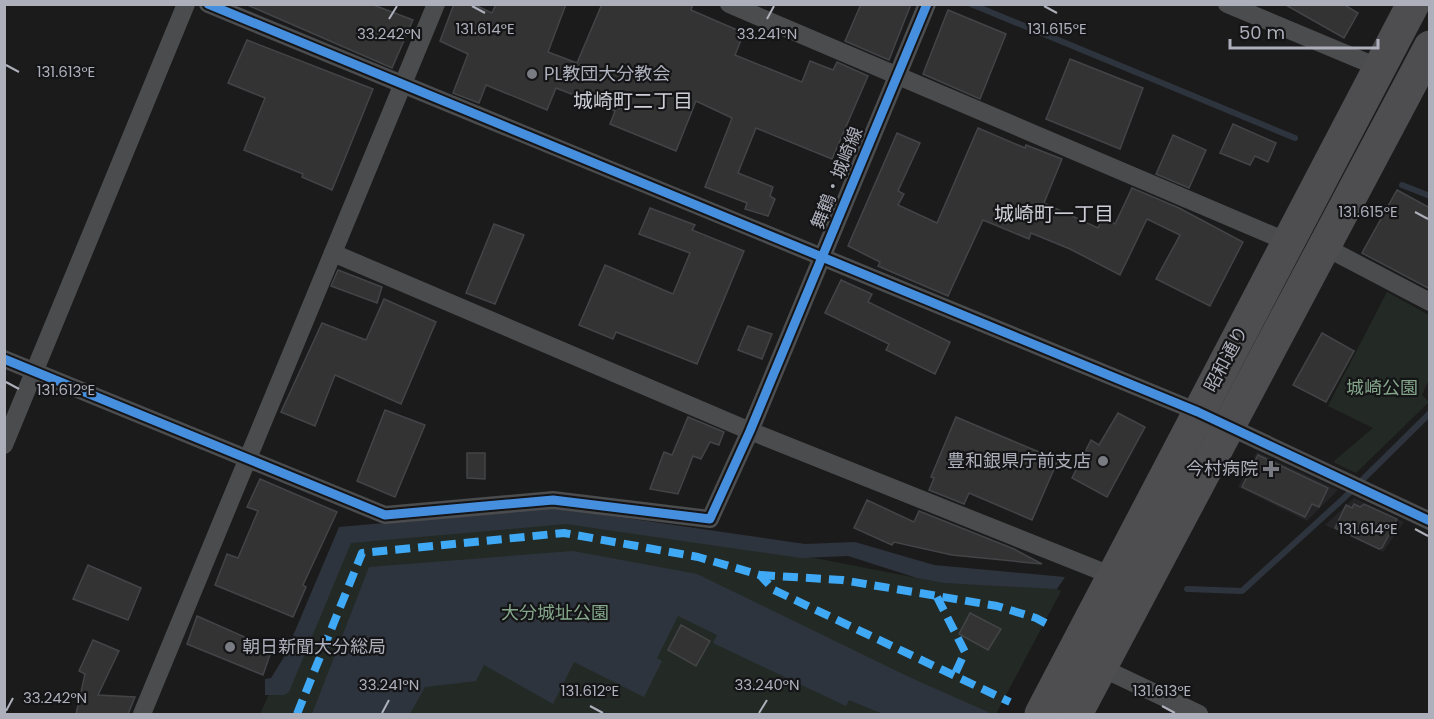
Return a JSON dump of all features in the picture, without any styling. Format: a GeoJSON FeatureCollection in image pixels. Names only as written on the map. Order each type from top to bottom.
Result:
{"type":"FeatureCollection","features":[{"type":"Feature","properties":{"kind":"highway","name":"昭和通り"},"geometry":{"type":"LineString","coordinates":[[1041,714],[1413,4]]}},
{"type":"Feature","properties":{"kind":"highway","name":"昭和通り"},"geometry":{"type":"LineString","coordinates":[[1076,714],[1430,47]]}},
{"type":"Feature","properties":{"kind":"street"},"geometry":{"type":"LineString","coordinates":[[4,446],[186,4]]}},
{"type":"Feature","properties":{"kind":"street"},"geometry":{"type":"LineString","coordinates":[[208,4],[1198,412],[1430,521]]}},
{"type":"Feature","properties":{"kind":"street"},"geometry":{"type":"LineString","coordinates":[[142,714],[436,4]]}},
{"type":"Feature","properties":{"kind":"street"},"geometry":{"type":"LineString","coordinates":[[729,4],[1288,242]]}},
{"type":"Feature","properties":{"kind":"street","name":"舞鶴・城崎線"},"geometry":{"type":"LineString","coordinates":[[248,458],[385,515],[553,500],[710,519],[750,431],[927,4]]}},
{"type":"Feature","properties":{"kind":"street"},"geometry":{"type":"LineString","coordinates":[[1227,4],[1380,68]]}},
{"type":"Feature","properties":{"kind":"street"},"geometry":{"type":"LineString","coordinates":[[1325,247],[1430,302]]}},
{"type":"Feature","properties":{"kind":"street"},"geometry":{"type":"LineString","coordinates":[[333,253],[750,431],[1113,576]]}},
{"type":"Feature","properties":{"kind":"street"},"geometry":{"type":"LineString","coordinates":[[4,359],[248,458]]}},
{"type":"Feature","properties":{"kind":"street"},"geometry":{"type":"LineString","coordinates":[[1100,667],[1199,714]]}},
{"type":"Feature","properties":{"kind":"shaded area","name":"今村病院"},"geometry":{"type":"Polygon","coordinates":[[[1257,452],[1338,490],[1307,521],[1238,487],[1257,452]]]}},
{"type":"Feature","properties":{"kind":"shaded area"},"geometry":{"type":"Polygon","coordinates":[[[1354,498],[1404,522],[1383,552],[1325,525],[1354,498]]]}},
{"type":"Feature","properties":{"kind":"shaded area"},"geometry":{"type":"Polygon","coordinates":[[[557,508],[805,544],[855,542],[934,565],[1065,577],[1057,589],[943,583],[917,578],[848,556],[801,558],[566,524],[351,543],[289,692],[284,695],[265,695],[265,679],[271,678],[284,657],[339,527],[557,508]]]}},
{"type":"Feature","properties":{"kind":"shaded area"},"geometry":{"type":"Polygon","coordinates":[[[573,551],[697,574],[909,677],[988,712],[987,714],[883,714],[849,700],[846,706],[713,643],[717,635],[678,616],[657,658],[662,661],[644,697],[574,662],[553,704],[484,665],[476,681],[425,687],[410,714],[312,714],[369,567],[573,551]]]}},
{"type":"Feature","properties":{"kind":"green space","name":"城崎公園"},"geometry":{"type":"Polygon","coordinates":[[[1387,292],[1429,315],[1429,379],[1422,395],[1429,402],[1356,473],[1333,462],[1373,428],[1328,406],[1387,292]]]}},
{"type":"Feature","properties":{"kind":"green space","name":"大分城址公園"},"geometry":{"type":"Polygon","coordinates":[[[563,509],[943,583],[1053,587],[1061,591],[996,714],[260,714],[343,532],[563,509]]]}},
{"type":"Feature","properties":{"kind":"building"},"geometry":{"type":"Polygon","coordinates":[[[245,4],[371,4],[413,20],[392,68],[245,4]]]}},
{"type":"Feature","properties":{"kind":"building"},"geometry":{"type":"Polygon","coordinates":[[[454,4],[473,4],[492,13],[496,4],[566,4],[548,52],[577,63],[602,4],[693,4],[691,10],[744,33],[735,55],[802,82],[810,61],[833,70],[837,62],[868,76],[832,159],[756,128],[738,173],[773,187],[770,196],[775,199],[768,216],[745,209],[747,203],[705,187],[732,118],[696,101],[676,151],[610,124],[615,111],[556,88],[547,110],[486,85],[479,103],[453,93],[468,54],[440,41],[454,4]]]}},
{"type":"Feature","properties":{"kind":"building"},"geometry":{"type":"Polygon","coordinates":[[[861,4],[911,4],[889,60],[845,41],[861,4]]]}},
{"type":"Feature","properties":{"kind":"building"},"geometry":{"type":"Polygon","coordinates":[[[1284,4],[1343,4],[1358,13],[1344,38],[1284,4]]]}},
{"type":"Feature","properties":{"kind":"building"},"geometry":{"type":"Polygon","coordinates":[[[948,10],[1006,34],[980,99],[923,74],[948,10]]]}},
{"type":"Feature","properties":{"kind":"building"},"geometry":{"type":"Polygon","coordinates":[[[247,40],[373,89],[332,190],[302,177],[303,174],[244,150],[265,98],[228,83],[247,40]]]}},
{"type":"Feature","properties":{"kind":"building"},"geometry":{"type":"Polygon","coordinates":[[[1070,59],[1143,88],[1120,149],[1046,119],[1070,59]]]}},
{"type":"Feature","properties":{"kind":"building"},"geometry":{"type":"Polygon","coordinates":[[[1233,124],[1276,143],[1268,162],[1255,156],[1250,165],[1220,153],[1233,124]]]}},
{"type":"Feature","properties":{"kind":"building"},"geometry":{"type":"Polygon","coordinates":[[[978,128],[1025,148],[1026,145],[1062,159],[1044,203],[1098,228],[1103,217],[1115,224],[1132,188],[1179,208],[1243,242],[1210,306],[1156,279],[1180,235],[1147,219],[1120,275],[1070,249],[1031,233],[1029,239],[983,220],[948,296],[878,266],[880,262],[848,246],[897,133],[920,143],[898,191],[904,194],[898,205],[937,223],[978,128]]]}},
{"type":"Feature","properties":{"kind":"building"},"geometry":{"type":"Polygon","coordinates":[[[1173,135],[1206,150],[1189,188],[1156,174],[1173,135]]]}},
{"type":"Feature","properties":{"kind":"building"},"geometry":{"type":"Polygon","coordinates":[[[1397,190],[1430,208],[1430,289],[1362,253],[1397,190]]]}},
{"type":"Feature","properties":{"kind":"building"},"geometry":{"type":"Polygon","coordinates":[[[650,208],[695,225],[692,230],[744,251],[697,364],[616,332],[613,339],[579,325],[605,265],[673,294],[690,253],[639,234],[650,208]]]}},
{"type":"Feature","properties":{"kind":"building"},"geometry":{"type":"Polygon","coordinates":[[[494,224],[524,235],[495,304],[466,293],[494,224]]]}},
{"type":"Feature","properties":{"kind":"building"},"geometry":{"type":"Polygon","coordinates":[[[338,270],[382,287],[377,303],[331,286],[338,270]]]}},
{"type":"Feature","properties":{"kind":"building"},"geometry":{"type":"Polygon","coordinates":[[[841,280],[872,294],[868,302],[950,342],[935,374],[886,350],[889,344],[825,313],[841,280]]]}},
{"type":"Feature","properties":{"kind":"building"},"geometry":{"type":"Polygon","coordinates":[[[384,299],[436,322],[401,404],[335,375],[315,426],[281,412],[322,323],[366,340],[384,299]]]}},
{"type":"Feature","properties":{"kind":"building"},"geometry":{"type":"Polygon","coordinates":[[[748,326],[772,334],[762,359],[738,350],[748,326]]]}},
{"type":"Feature","properties":{"kind":"building"},"geometry":{"type":"Polygon","coordinates":[[[1322,333],[1354,351],[1326,402],[1293,385],[1322,333]]]}},
{"type":"Feature","properties":{"kind":"building"},"geometry":{"type":"Polygon","coordinates":[[[385,410],[425,425],[395,497],[357,481],[385,410]]]}},
{"type":"Feature","properties":{"kind":"building","name":"豊和銀県庁前支店"},"geometry":{"type":"Polygon","coordinates":[[[1118,413],[1145,427],[1107,497],[1072,478],[1091,440],[1099,445],[1118,413]]]}},
{"type":"Feature","properties":{"kind":"building"},"geometry":{"type":"Polygon","coordinates":[[[688,417],[724,432],[719,445],[710,442],[701,459],[693,456],[678,494],[650,489],[664,452],[672,455],[688,417]]]}},
{"type":"Feature","properties":{"kind":"building"},"geometry":{"type":"Polygon","coordinates":[[[956,417],[1058,460],[1032,520],[969,493],[964,504],[929,490],[934,478],[931,477],[956,417]]]}},
{"type":"Feature","properties":{"kind":"building"},"geometry":{"type":"Polygon","coordinates":[[[467,453],[485,453],[485,479],[467,478],[467,453]]]}},
{"type":"Feature","properties":{"kind":"building","name":"今村病院"},"geometry":{"type":"Polygon","coordinates":[[[1258,455],[1328,488],[1319,507],[1312,504],[1305,517],[1242,487],[1258,455]]]}},
{"type":"Feature","properties":{"kind":"building"},"geometry":{"type":"Polygon","coordinates":[[[260,479],[337,512],[303,585],[306,587],[293,617],[215,585],[227,554],[238,558],[258,511],[247,507],[260,479]]]}},
{"type":"Feature","properties":{"kind":"building"},"geometry":{"type":"Polygon","coordinates":[[[867,500],[914,522],[919,511],[1014,549],[1042,564],[952,555],[894,542],[892,545],[854,528],[867,500]]]}},
{"type":"Feature","properties":{"kind":"building"},"geometry":{"type":"Polygon","coordinates":[[[1354,504],[1360,507],[1364,504],[1397,519],[1382,548],[1379,549],[1335,528],[1346,505],[1352,508],[1354,504]]]}},
{"type":"Feature","properties":{"kind":"building"},"geometry":{"type":"Polygon","coordinates":[[[88,565],[141,588],[128,620],[73,599],[88,565]]]}},
{"type":"Feature","properties":{"kind":"building"},"geometry":{"type":"Polygon","coordinates":[[[970,613],[1001,629],[988,650],[959,634],[970,613]]]}},
{"type":"Feature","properties":{"kind":"building","name":"朝日新聞大分総局"},"geometry":{"type":"Polygon","coordinates":[[[197,616],[272,649],[263,675],[187,644],[197,616]]]}},
{"type":"Feature","properties":{"kind":"building"},"geometry":{"type":"Polygon","coordinates":[[[681,625],[710,641],[696,666],[668,650],[681,625]]]}},
{"type":"Feature","properties":{"kind":"building"},"geometry":{"type":"Polygon","coordinates":[[[93,640],[119,651],[98,695],[135,697],[128,714],[76,714],[85,674],[79,671],[93,640]]]}},
{"type":"Feature","properties":{"kind":"waterway"},"geometry":{"type":"LineString","coordinates":[[971,4],[1295,138]]}},
{"type":"Feature","properties":{"kind":"waterway"},"geometry":{"type":"LineString","coordinates":[[1402,185],[1430,196]]}},
{"type":"Feature","properties":{"kind":"waterway"},"geometry":{"type":"LineString","coordinates":[[1187,589],[1242,591],[1344,498],[1430,413]]}},
{"type":"Feature","properties":{"kind":"marked path"},"geometry":{"type":"LineString","coordinates":[[297,714],[362,553],[564,533],[698,557],[760,575],[774,590],[1010,702]]}},
{"type":"Feature","properties":{"kind":"marked path"},"geometry":{"type":"LineString","coordinates":[[760,575],[842,580],[997,606],[1036,618],[1051,626]]}},
{"type":"Feature","properties":{"kind":"marked path"},"geometry":{"type":"LineString","coordinates":[[937,597],[965,652],[954,676]]}},
{"type":"Feature","properties":{"kind":"cycle path"},"geometry":{"type":"LineString","coordinates":[[208,4],[1198,412],[1430,521]]}},
{"type":"Feature","properties":{"kind":"cycle path"},"geometry":{"type":"LineString","coordinates":[[4,359],[385,515],[553,500],[710,519],[750,431],[927,4]]}},
{"type":"Feature","properties":{"kind":"place","name":"PL教団大分教会"},"geometry":{"type":"Point","coordinates":[532,74]}},
{"type":"Feature","properties":{"kind":"place","name":"豊和銀県庁前支店"},"geometry":{"type":"Point","coordinates":[1103,461]}},
{"type":"Feature","properties":{"kind":"place","name":"今村病院"},"geometry":{"type":"Point","coordinates":[1271,469]}},
{"type":"Feature","properties":{"kind":"place","name":"朝日新聞大分総局"},"geometry":{"type":"Point","coordinates":[230,647]}},
{"type":"Feature","properties":{"kind":"district","name":"城崎町二丁目"},"geometry":{"type":"Point","coordinates":[633,101]}},
{"type":"Feature","properties":{"kind":"district","name":"城崎町一丁目"},"geometry":{"type":"Point","coordinates":[1054,214]}}]}
